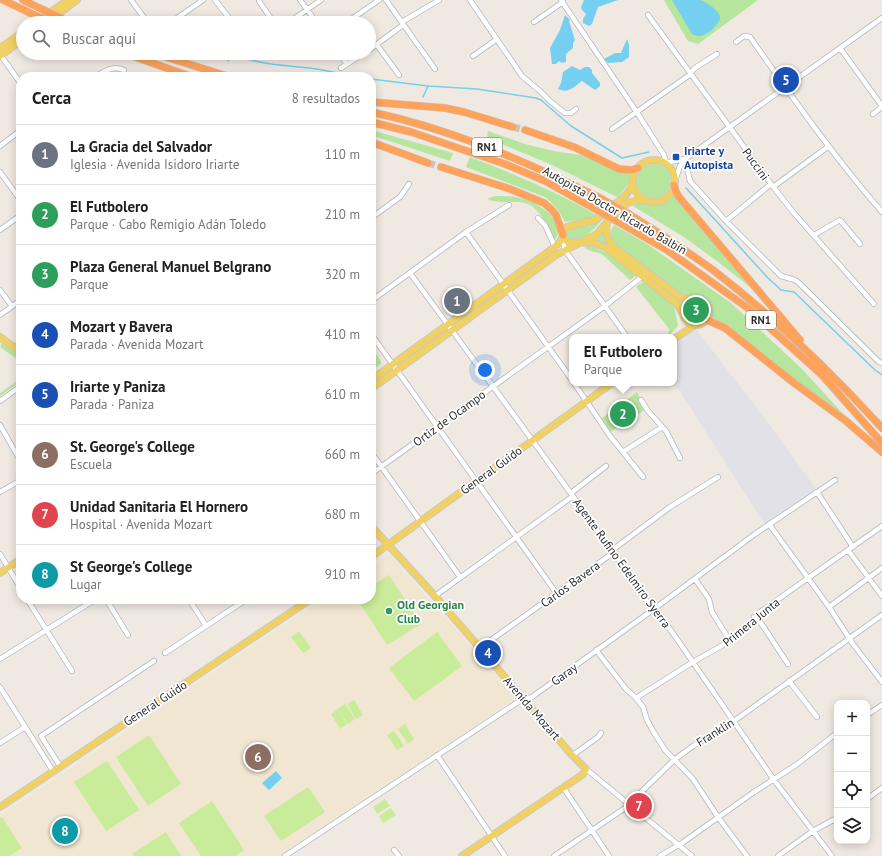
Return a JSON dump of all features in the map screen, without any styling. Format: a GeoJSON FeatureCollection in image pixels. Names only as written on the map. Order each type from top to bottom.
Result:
{"type":"FeatureCollection","features":[{"type":"Feature","properties":{"kind":"highway"},"geometry":{"type":"LineString","coordinates":[[2,0],[36,16]]}},
{"type":"Feature","properties":{"kind":"highway"},"geometry":{"type":"LineString","coordinates":[[26,1],[57,16]]}},
{"type":"Feature","properties":{"kind":"highway"},"geometry":{"type":"LineString","coordinates":[[143,60],[177,72]]}},
{"type":"Feature","properties":{"kind":"highway"},"geometry":{"type":"LineString","coordinates":[[175,60],[214,72]]}},
{"type":"Feature","properties":{"kind":"highway"},"geometry":{"type":"LineString","coordinates":[[376,102],[445,108],[512,126]]}},
{"type":"Feature","properties":{"kind":"highway","name":"Autopista Doctor Ricardo Balbín"},"geometry":{"type":"LineString","coordinates":[[376,113],[414,122],[485,146],[548,172],[627,213],[712,270],[751,302],[813,356],[882,428]]}},
{"type":"Feature","properties":{"kind":"highway","name":"Autopista Doctor Ricardo Balbín"},"geometry":{"type":"LineString","coordinates":[[376,123],[411,132],[505,164],[545,181],[667,250],[749,309],[822,375],[882,443]]}},
{"type":"Feature","properties":{"kind":"highway"},"geometry":{"type":"LineString","coordinates":[[525,130],[574,147],[619,169],[630,170],[638,168]]}},
{"type":"Feature","properties":{"kind":"highway"},"geometry":{"type":"LineString","coordinates":[[376,144],[428,163]]}},
{"type":"Feature","properties":{"kind":"highway"},"geometry":{"type":"LineString","coordinates":[[441,168],[510,189],[544,203],[556,215],[563,236]]}},
{"type":"Feature","properties":{"kind":"highway"},"geometry":{"type":"LineString","coordinates":[[675,183],[676,192],[679,197],[813,356]]}},
{"type":"Feature","properties":{"kind":"highway"},"geometry":{"type":"LineString","coordinates":[[707,320],[725,328],[794,383],[846,421],[882,452]]}},
{"type":"Feature","properties":{"kind":"main road"},"geometry":{"type":"LineString","coordinates":[[45,16],[68,0]]}},
{"type":"Feature","properties":{"kind":"main road"},"geometry":{"type":"LineString","coordinates":[[55,16],[77,0]]}},
{"type":"Feature","properties":{"kind":"main road"},"geometry":{"type":"LineString","coordinates":[[0,48],[16,37]]}},
{"type":"Feature","properties":{"kind":"main road"},"geometry":{"type":"LineString","coordinates":[[0,55],[16,44]]}},
{"type":"Feature","properties":{"kind":"main road"},"geometry":{"type":"LineString","coordinates":[[376,385],[452,330],[555,251],[566,228],[570,225],[595,220],[621,200],[629,192],[638,168],[648,161],[663,161],[672,171],[675,183],[669,196],[658,201],[638,200],[629,202],[607,222],[597,234],[565,250],[555,251]]}},
{"type":"Feature","properties":{"kind":"main road"},"geometry":{"type":"LineString","coordinates":[[633,179],[636,192],[646,200]]}},
{"type":"Feature","properties":{"kind":"main road"},"geometry":{"type":"LineString","coordinates":[[607,222],[606,233],[610,243],[614,247],[681,298],[701,299],[707,304],[710,312],[707,320],[703,323],[695,325],[677,337]]}},
{"type":"Feature","properties":{"kind":"main road"},"geometry":{"type":"LineString","coordinates":[[563,236],[569,242],[594,243],[605,247],[677,304],[688,322],[695,325]]}},
{"type":"Feature","properties":{"kind":"main road"},"geometry":{"type":"LineString","coordinates":[[376,376],[448,325],[506,288]]}},
{"type":"Feature","properties":{"kind":"main road"},"geometry":{"type":"LineString","coordinates":[[684,315],[684,307],[692,299]]}},
{"type":"Feature","properties":{"kind":"main road"},"geometry":{"type":"LineString","coordinates":[[0,337],[16,348]]}},
{"type":"Feature","properties":{"kind":"main road","name":"General Guido"},"geometry":{"type":"LineString","coordinates":[[376,554],[608,386]]}},
{"type":"Feature","properties":{"kind":"main road","name":"Avenida Mozart"},"geometry":{"type":"LineString","coordinates":[[376,531],[435,596],[586,769]]}},
{"type":"Feature","properties":{"kind":"main road"},"geometry":{"type":"LineString","coordinates":[[0,573],[16,562]]}},
{"type":"Feature","properties":{"kind":"main road","name":"General Guido"},"geometry":{"type":"LineString","coordinates":[[0,806],[303,604]]}},
{"type":"Feature","properties":{"kind":"main road"},"geometry":{"type":"LineString","coordinates":[[462,856],[582,775],[586,769]]}},
{"type":"Feature","properties":{"kind":"street"},"geometry":{"type":"LineString","coordinates":[[131,0],[143,16]]}},
{"type":"Feature","properties":{"kind":"street"},"geometry":{"type":"LineString","coordinates":[[180,16],[203,0]]}},
{"type":"Feature","properties":{"kind":"street"},"geometry":{"type":"LineString","coordinates":[[215,0],[228,16]]}},
{"type":"Feature","properties":{"kind":"street"},"geometry":{"type":"LineString","coordinates":[[300,0],[312,16]]}},
{"type":"Feature","properties":{"kind":"street"},"geometry":{"type":"LineString","coordinates":[[299,16],[321,0]]}},
{"type":"Feature","properties":{"kind":"street"},"geometry":{"type":"LineString","coordinates":[[356,16],[379,0]]}},
{"type":"Feature","properties":{"kind":"street"},"geometry":{"type":"LineString","coordinates":[[386,0],[435,70]]}},
{"type":"Feature","properties":{"kind":"street"},"geometry":{"type":"LineString","coordinates":[[398,75],[377,45],[402,23],[439,0]]}},
{"type":"Feature","properties":{"kind":"street"},"geometry":{"type":"LineString","coordinates":[[470,0],[520,74],[565,113],[571,113],[576,109]]}},
{"type":"Feature","properties":{"kind":"street"},"geometry":{"type":"LineString","coordinates":[[259,1],[269,16]]}},
{"type":"Feature","properties":{"kind":"street"},"geometry":{"type":"LineString","coordinates":[[534,22],[562,1],[664,155],[663,161],[685,159]]}},
{"type":"Feature","properties":{"kind":"street","name":"Puccini"},"geometry":{"type":"LineString","coordinates":[[648,15],[772,185],[874,304]]}},
{"type":"Feature","properties":{"kind":"street"},"geometry":{"type":"LineString","coordinates":[[675,183],[680,166],[685,159],[882,18]]}},
{"type":"Feature","properties":{"kind":"street"},"geometry":{"type":"LineString","coordinates":[[736,42],[744,36],[750,37],[784,87],[828,146],[853,179],[882,212]]}},
{"type":"Feature","properties":{"kind":"street"},"geometry":{"type":"LineString","coordinates":[[473,56],[497,40]]}},
{"type":"Feature","properties":{"kind":"street"},"geometry":{"type":"LineString","coordinates":[[840,48],[882,107],[873,114]]}},
{"type":"Feature","properties":{"kind":"street"},"geometry":{"type":"LineString","coordinates":[[612,129],[688,76],[695,68],[717,54]]}},
{"type":"Feature","properties":{"kind":"street"},"geometry":{"type":"LineString","coordinates":[[0,55],[16,77]]}},
{"type":"Feature","properties":{"kind":"street"},"geometry":{"type":"LineString","coordinates":[[344,60],[347,64]]}},
{"type":"Feature","properties":{"kind":"street"},"geometry":{"type":"LineString","coordinates":[[341,68],[353,60]]}},
{"type":"Feature","properties":{"kind":"street"},"geometry":{"type":"LineString","coordinates":[[104,72],[115,67],[124,70]]}},
{"type":"Feature","properties":{"kind":"street"},"geometry":{"type":"LineString","coordinates":[[0,146],[16,134]]}},
{"type":"Feature","properties":{"kind":"street"},"geometry":{"type":"LineString","coordinates":[[726,221],[772,185],[828,146]]}},
{"type":"Feature","properties":{"kind":"street"},"geometry":{"type":"LineString","coordinates":[[685,159],[690,181],[726,221],[781,276],[799,282],[879,362],[882,363]]}},
{"type":"Feature","properties":{"kind":"street"},"geometry":{"type":"LineString","coordinates":[[0,172],[16,194]]}},
{"type":"Feature","properties":{"kind":"street"},"geometry":{"type":"LineString","coordinates":[[376,215],[400,198],[409,184]]}},
{"type":"Feature","properties":{"kind":"street"},"geometry":{"type":"LineString","coordinates":[[376,297],[466,232],[508,205]]}},
{"type":"Feature","properties":{"kind":"street"},"geometry":{"type":"LineString","coordinates":[[538,218],[545,225],[555,251]]}},
{"type":"Feature","properties":{"kind":"street"},"geometry":{"type":"LineString","coordinates":[[0,230],[16,219]]}},
{"type":"Feature","properties":{"kind":"street"},"geometry":{"type":"LineString","coordinates":[[814,235],[840,220],[860,244]]}},
{"type":"Feature","properties":{"kind":"street"},"geometry":{"type":"LineString","coordinates":[[466,232],[569,376]]}},
{"type":"Feature","properties":{"kind":"street"},"geometry":{"type":"LineString","coordinates":[[563,236],[565,250],[625,334]]}},
{"type":"Feature","properties":{"kind":"street","name":"Agente Rufino Edelmiro Syerra"},"geometry":{"type":"LineString","coordinates":[[410,273],[493,386],[531,441],[572,495],[649,604],[657,611],[774,780],[832,856]]}},
{"type":"Feature","properties":{"kind":"street","name":"Ortiz de Ocampo"},"geometry":{"type":"LineString","coordinates":[[376,471],[605,306],[643,276]]}},
{"type":"Feature","properties":{"kind":"street"},"geometry":{"type":"LineString","coordinates":[[0,290],[12,306]]}},
{"type":"Feature","properties":{"kind":"street"},"geometry":{"type":"LineString","coordinates":[[0,315],[16,303]]}},
{"type":"Feature","properties":{"kind":"street"},"geometry":{"type":"LineString","coordinates":[[376,341],[556,594]]}},
{"type":"Feature","properties":{"kind":"street"},"geometry":{"type":"LineString","coordinates":[[576,386],[610,436],[643,477]]}},
{"type":"Feature","properties":{"kind":"street"},"geometry":{"type":"LineString","coordinates":[[0,401],[16,390]]}},
{"type":"Feature","properties":{"kind":"street"},"geometry":{"type":"LineString","coordinates":[[641,400],[669,435],[680,458]]}},
{"type":"Feature","properties":{"kind":"street"},"geometry":{"type":"LineString","coordinates":[[0,426],[16,453]]}},
{"type":"Feature","properties":{"kind":"street"},"geometry":{"type":"LineString","coordinates":[[623,452],[662,427]]}},
{"type":"Feature","properties":{"kind":"street"},"geometry":{"type":"LineString","coordinates":[[376,459],[460,577]]}},
{"type":"Feature","properties":{"kind":"street"},"geometry":{"type":"LineString","coordinates":[[435,596],[572,495],[606,466]]}},
{"type":"Feature","properties":{"kind":"street","name":"Carlos Bavera"},"geometry":{"type":"LineString","coordinates":[[480,648],[610,555],[615,548],[670,507],[718,477]]}},
{"type":"Feature","properties":{"kind":"street","name":"Garay"},"geometry":{"type":"LineString","coordinates":[[285,856],[518,702],[532,697],[769,524],[835,480]]}},
{"type":"Feature","properties":{"kind":"street"},"geometry":{"type":"LineString","coordinates":[[0,492],[16,483]]}},
{"type":"Feature","properties":{"kind":"street"},"geometry":{"type":"LineString","coordinates":[[817,492],[868,578],[882,596]]}},
{"type":"Feature","properties":{"kind":"street"},"geometry":{"type":"LineString","coordinates":[[769,524],[882,682]]}},
{"type":"Feature","properties":{"kind":"street","name":"Primera Junta"},"geometry":{"type":"LineString","coordinates":[[636,698],[692,662],[730,641],[750,623],[754,617],[882,526]]}},
{"type":"Feature","properties":{"kind":"street"},"geometry":{"type":"LineString","coordinates":[[0,554],[16,581]]}},
{"type":"Feature","properties":{"kind":"street"},"geometry":{"type":"LineString","coordinates":[[828,607],[882,568]]}},
{"type":"Feature","properties":{"kind":"street"},"geometry":{"type":"LineString","coordinates":[[695,579],[709,599],[712,612],[730,641]]}},
{"type":"Feature","properties":{"kind":"street"},"geometry":{"type":"LineString","coordinates":[[30,604],[72,671]]}},
{"type":"Feature","properties":{"kind":"street"},"geometry":{"type":"LineString","coordinates":[[0,659],[88,604]]}},
{"type":"Feature","properties":{"kind":"street"},"geometry":{"type":"LineString","coordinates":[[109,604],[128,635]]}},
{"type":"Feature","properties":{"kind":"street"},"geometry":{"type":"LineString","coordinates":[[192,604],[206,626]]}},
{"type":"Feature","properties":{"kind":"street"},"geometry":{"type":"LineString","coordinates":[[165,653],[239,604]]}},
{"type":"Feature","properties":{"kind":"street","name":"Franklin"},"geometry":{"type":"LineString","coordinates":[[554,856],[622,810],[674,760],[693,746],[734,721],[882,615]]}},
{"type":"Feature","properties":{"kind":"street"},"geometry":{"type":"LineString","coordinates":[[754,617],[761,623],[788,664]]}},
{"type":"Feature","properties":{"kind":"street"},"geometry":{"type":"LineString","coordinates":[[596,650],[626,689],[644,707],[647,720],[653,732],[674,760],[693,779],[718,817],[747,856]]}},
{"type":"Feature","properties":{"kind":"street"},"geometry":{"type":"LineString","coordinates":[[60,766],[41,736],[154,661]]}},
{"type":"Feature","properties":{"kind":"street"},"geometry":{"type":"LineString","coordinates":[[789,681],[817,717]]}},
{"type":"Feature","properties":{"kind":"street"},"geometry":{"type":"LineString","coordinates":[[0,687],[53,771]]}},
{"type":"Feature","properties":{"kind":"street"},"geometry":{"type":"LineString","coordinates":[[870,713],[882,705]]}},
{"type":"Feature","properties":{"kind":"street"},"geometry":{"type":"LineString","coordinates":[[0,743],[25,727]]}},
{"type":"Feature","properties":{"kind":"street"},"geometry":{"type":"LineString","coordinates":[[573,755],[601,733]]}},
{"type":"Feature","properties":{"kind":"street"},"geometry":{"type":"LineString","coordinates":[[660,856],[774,780],[834,735]]}},
{"type":"Feature","properties":{"kind":"street"},"geometry":{"type":"LineString","coordinates":[[437,756],[505,856]]}},
{"type":"Feature","properties":{"kind":"street","name":"Avenida Mozart"},"geometry":{"type":"LineString","coordinates":[[586,769],[692,856]]}},
{"type":"Feature","properties":{"kind":"street"},"geometry":{"type":"LineString","coordinates":[[563,787],[609,856]]}},
{"type":"Feature","properties":{"kind":"street"},"geometry":{"type":"LineString","coordinates":[[870,797],[882,788]]}},
{"type":"Feature","properties":{"kind":"street"},"geometry":{"type":"LineString","coordinates":[[778,856],[813,831],[834,820]]}},
{"type":"Feature","properties":{"kind":"street"},"geometry":{"type":"LineString","coordinates":[[394,850],[399,856]]}},
{"type":"Feature","properties":{"kind":"shaded area"},"geometry":{"type":"Polygon","coordinates":[[[696,329],[766,420],[817,490],[765,525],[677,386],[677,342],[696,329]]]}},
{"type":"Feature","properties":{"kind":"shaded area"},"geometry":{"type":"Polygon","coordinates":[[[389,554],[516,698],[280,856],[0,856],[0,816],[316,604],[376,604],[376,563],[389,554]]]}},
{"type":"Feature","properties":{"kind":"green space"},"geometry":{"type":"Polygon","coordinates":[[[664,0],[758,0],[698,44],[688,41],[664,0]]]}},
{"type":"Feature","properties":{"kind":"green space"},"geometry":{"type":"Polygon","coordinates":[[[376,131],[453,153],[450,161],[376,137],[376,131]]]}},
{"type":"Feature","properties":{"kind":"green space"},"geometry":{"type":"Polygon","coordinates":[[[488,131],[525,144],[553,151],[581,155],[629,172],[630,176],[628,183],[625,189],[617,197],[550,164],[487,138],[488,131]]]}},
{"type":"Feature","properties":{"kind":"green space"},"geometry":{"type":"Polygon","coordinates":[[[470,157],[535,184],[598,216],[565,222],[561,214],[545,197],[466,167],[470,157]]]}},
{"type":"Feature","properties":{"kind":"green space"},"geometry":{"type":"Polygon","coordinates":[[[651,164],[657,164],[666,169],[670,175],[670,187],[666,193],[657,198],[651,198],[642,193],[637,184],[637,178],[642,169],[651,164]]]}},
{"type":"Feature","properties":{"kind":"green space"},"geometry":{"type":"Polygon","coordinates":[[[674,194],[760,295],[684,237],[633,206],[638,203],[664,203],[674,194]]]}},
{"type":"Feature","properties":{"kind":"green space"},"geometry":{"type":"Polygon","coordinates":[[[495,196],[523,199],[541,207],[551,216],[558,227],[558,234],[554,242],[546,223],[539,212],[534,208],[521,202],[497,202],[487,199],[495,196]]]}},
{"type":"Feature","properties":{"kind":"green space"},"geometry":{"type":"Polygon","coordinates":[[[606,216],[584,237],[573,239],[567,237],[569,229],[588,226],[606,216]]]}},
{"type":"Feature","properties":{"kind":"green space"},"geometry":{"type":"Polygon","coordinates":[[[614,225],[647,244],[731,303],[801,368],[847,418],[713,319],[711,316],[710,306],[704,297],[680,294],[618,246],[611,237],[611,230],[614,225]]]}},
{"type":"Feature","properties":{"kind":"green space"},"geometry":{"type":"Polygon","coordinates":[[[603,232],[604,238],[613,249],[603,243],[593,241],[603,232]]]}},
{"type":"Feature","properties":{"kind":"green space"},"geometry":{"type":"Polygon","coordinates":[[[591,246],[609,254],[634,273],[634,277],[630,280],[603,255],[588,250],[584,247],[591,246]]]}},
{"type":"Feature","properties":{"kind":"green space"},"geometry":{"type":"Polygon","coordinates":[[[645,282],[674,306],[678,326],[670,334],[668,332],[670,330],[636,287],[645,282]]]}},
{"type":"Feature","properties":{"kind":"green space"},"geometry":{"type":"Polygon","coordinates":[[[696,300],[704,303],[707,311],[704,319],[696,322],[688,319],[685,311],[688,303],[696,300]]]}},
{"type":"Feature","properties":{"kind":"green space"},"geometry":{"type":"Polygon","coordinates":[[[2,343],[16,353],[16,358],[0,347],[2,343]]]}},
{"type":"Feature","properties":{"kind":"green space"},"geometry":{"type":"Polygon","coordinates":[[[376,354],[381,361],[381,364],[376,368],[376,354]]]}},
{"type":"Feature","properties":{"kind":"green space"},"geometry":{"type":"Polygon","coordinates":[[[16,382],[16,385],[0,396],[0,393],[16,382]]]}},
{"type":"Feature","properties":{"kind":"green space"},"geometry":{"type":"Polygon","coordinates":[[[637,392],[646,409],[610,432],[601,419],[637,392]]]}},
{"type":"Feature","properties":{"kind":"green space","name":"Old Georgian Club"},"geometry":{"type":"Polygon","coordinates":[[[389,575],[421,624],[387,645],[360,604],[376,604],[376,583],[389,575]]]}},
{"type":"Feature","properties":{"kind":"green space"},"geometry":{"type":"Polygon","coordinates":[[[299,631],[311,648],[303,653],[291,637],[299,631]]]}},
{"type":"Feature","properties":{"kind":"green space"},"geometry":{"type":"Polygon","coordinates":[[[437,632],[462,666],[414,701],[389,668],[437,632]]]}},
{"type":"Feature","properties":{"kind":"green space"},"geometry":{"type":"Polygon","coordinates":[[[354,700],[363,715],[356,719],[347,704],[354,700]]]}},
{"type":"Feature","properties":{"kind":"green space"},"geometry":{"type":"Polygon","coordinates":[[[345,704],[355,719],[348,724],[338,709],[345,704]]]}},
{"type":"Feature","properties":{"kind":"green space"},"geometry":{"type":"Polygon","coordinates":[[[338,709],[347,724],[340,729],[331,714],[338,709]]]}},
{"type":"Feature","properties":{"kind":"green space"},"geometry":{"type":"Polygon","coordinates":[[[405,724],[414,739],[408,744],[398,729],[405,724]]]}},
{"type":"Feature","properties":{"kind":"green space"},"geometry":{"type":"Polygon","coordinates":[[[394,731],[404,746],[397,750],[387,735],[394,731]]]}},
{"type":"Feature","properties":{"kind":"green space"},"geometry":{"type":"Polygon","coordinates":[[[149,735],[181,784],[148,806],[116,757],[149,735]]]}},
{"type":"Feature","properties":{"kind":"green space"},"geometry":{"type":"Polygon","coordinates":[[[107,761],[139,810],[106,831],[74,782],[107,761]]]}},
{"type":"Feature","properties":{"kind":"green space"},"geometry":{"type":"Polygon","coordinates":[[[308,787],[325,812],[281,841],[264,816],[308,787]]]}},
{"type":"Feature","properties":{"kind":"green space"},"geometry":{"type":"Polygon","coordinates":[[[385,799],[390,806],[377,814],[373,807],[385,799]]]}},
{"type":"Feature","properties":{"kind":"green space"},"geometry":{"type":"Polygon","coordinates":[[[212,801],[244,850],[235,856],[201,856],[179,823],[212,801]]]}},
{"type":"Feature","properties":{"kind":"green space"},"geometry":{"type":"Polygon","coordinates":[[[391,808],[396,815],[383,823],[379,816],[391,808]]]}},
{"type":"Feature","properties":{"kind":"green space"},"geometry":{"type":"Polygon","coordinates":[[[2,817],[22,848],[9,856],[0,856],[0,818],[2,817]]]}},
{"type":"Feature","properties":{"kind":"green space"},"geometry":{"type":"Polygon","coordinates":[[[166,832],[181,856],[134,856],[132,854],[166,832]]]}},
{"type":"Feature","properties":{"kind":"water"},"geometry":{"type":"Polygon","coordinates":[[[584,0],[618,0],[598,7],[592,24],[589,26],[583,23],[583,19],[586,14],[581,7],[584,0]]]}},
{"type":"Feature","properties":{"kind":"water"},"geometry":{"type":"Polygon","coordinates":[[[672,0],[700,0],[712,6],[717,11],[720,16],[719,22],[706,34],[696,36],[692,34],[672,0]]]}},
{"type":"Feature","properties":{"kind":"water"},"geometry":{"type":"Polygon","coordinates":[[[565,15],[570,20],[569,21],[575,40],[573,43],[573,48],[566,54],[566,62],[562,63],[559,61],[556,64],[552,64],[550,48],[560,30],[565,15]]]}},
{"type":"Feature","properties":{"kind":"water"},"geometry":{"type":"Polygon","coordinates":[[[627,39],[629,45],[629,57],[622,62],[608,63],[604,59],[615,53],[621,53],[627,39]]]}},
{"type":"Feature","properties":{"kind":"water"},"geometry":{"type":"Polygon","coordinates":[[[572,66],[580,70],[585,67],[589,67],[600,83],[600,86],[595,90],[582,81],[565,91],[558,89],[563,72],[572,66]]]}},
{"type":"Feature","properties":{"kind":"water"},"geometry":{"type":"Polygon","coordinates":[[[693,305],[699,310],[694,316],[693,311],[689,313],[688,310],[689,306],[693,305]]]}},
{"type":"Feature","properties":{"kind":"water"},"geometry":{"type":"Polygon","coordinates":[[[276,771],[282,778],[269,790],[262,783],[276,771]]]}},
{"type":"Feature","properties":{"kind":"waterway"},"geometry":{"type":"LineString","coordinates":[[251,60],[331,72]]}},
{"type":"Feature","properties":{"kind":"waterway"},"geometry":{"type":"LineString","coordinates":[[376,80],[428,86],[477,89],[536,98],[541,100],[571,126],[622,158],[649,152]]}},
{"type":"Feature","properties":{"kind":"waterway"},"geometry":{"type":"LineString","coordinates":[[423,97],[428,86]]}},
{"type":"Feature","properties":{"kind":"waterway"},"geometry":{"type":"LineString","coordinates":[[686,188],[768,278],[781,290],[794,292],[882,375]]}},
{"type":"Feature","properties":{"kind":"tunnel"},"geometry":{"type":"LineString","coordinates":[[513,127],[525,130]]}},
{"type":"Feature","properties":{"kind":"tunnel"},"geometry":{"type":"LineString","coordinates":[[428,163],[441,167]]}},
{"type":"Feature","properties":{"kind":"place","name":"Iriarte y Paniza"},"geometry":{"type":"Point","coordinates":[786,80]}},
{"type":"Feature","properties":{"kind":"place","name":"Iriarte y Autopista"},"geometry":{"type":"Point","coordinates":[676,157]}},
{"type":"Feature","properties":{"kind":"place","name":"La Gracia del Salvador"},"geometry":{"type":"Point","coordinates":[457,301]}},
{"type":"Feature","properties":{"kind":"place","name":"Plaza General Manuel Belgrano"},"geometry":{"type":"Point","coordinates":[696,310]}},
{"type":"Feature","properties":{"kind":"place","name":"El Futbolero"},"geometry":{"type":"Point","coordinates":[623,414]}},
{"type":"Feature","properties":{"kind":"place","name":"Old Georgian Club"},"geometry":{"type":"Point","coordinates":[389,611]}},
{"type":"Feature","properties":{"kind":"place","name":"Mozart y Bavera"},"geometry":{"type":"Point","coordinates":[488,653]}},
{"type":"Feature","properties":{"kind":"place","name":"St. George's College"},"geometry":{"type":"Point","coordinates":[258,757]}},
{"type":"Feature","properties":{"kind":"place","name":"Unidad Sanitaria El Hornero"},"geometry":{"type":"Point","coordinates":[639,806]}},
{"type":"Feature","properties":{"kind":"place","name":"St George's College"},"geometry":{"type":"Point","coordinates":[65,831]}}]}
